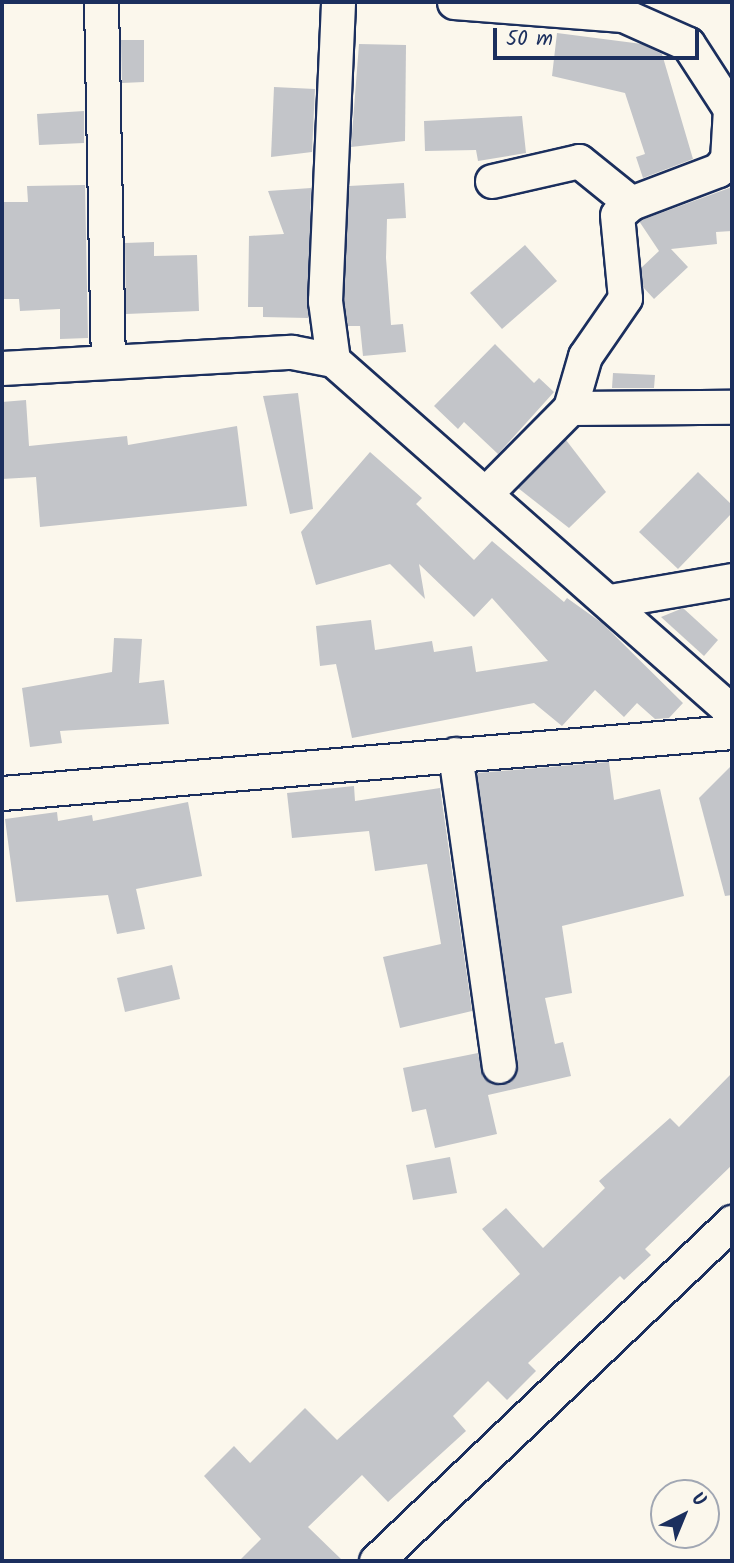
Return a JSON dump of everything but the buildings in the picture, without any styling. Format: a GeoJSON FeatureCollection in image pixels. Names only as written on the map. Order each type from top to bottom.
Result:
{"type":"FeatureCollection","features":[{"type":"Feature","properties":{"kind":"street"},"geometry":{"type":"LineString","coordinates":[[101,2],[108,360]]}},
{"type":"Feature","properties":{"kind":"street"},"geometry":{"type":"LineString","coordinates":[[333,360],[325,301],[338,2]]}},
{"type":"Feature","properties":{"kind":"street"},"geometry":{"type":"LineString","coordinates":[[454,2],[623,15],[688,44],[731,109],[727,159],[718,170],[631,202],[617,215],[625,298],[585,356],[570,408],[488,491]]}},
{"type":"Feature","properties":{"kind":"street"},"geometry":{"type":"LineString","coordinates":[[492,181],[579,161],[631,202]]}},
{"type":"Feature","properties":{"kind":"street"},"geometry":{"type":"LineString","coordinates":[[2,368],[108,360],[292,352],[333,360],[488,491],[732,712]]}},
{"type":"Feature","properties":{"kind":"street"},"geometry":{"type":"LineString","coordinates":[[570,408],[732,407]]}},
{"type":"Feature","properties":{"kind":"street"},"geometry":{"type":"LineString","coordinates":[[610,601],[732,580]]}},
{"type":"Feature","properties":{"kind":"street"},"geometry":{"type":"LineString","coordinates":[[2,793],[732,732]]}},
{"type":"Feature","properties":{"kind":"street"},"geometry":{"type":"LineString","coordinates":[[455,754],[499,1066]]}},
{"type":"Feature","properties":{"kind":"street"},"geometry":{"type":"LineString","coordinates":[[376,1561],[732,1222]]}}]}
